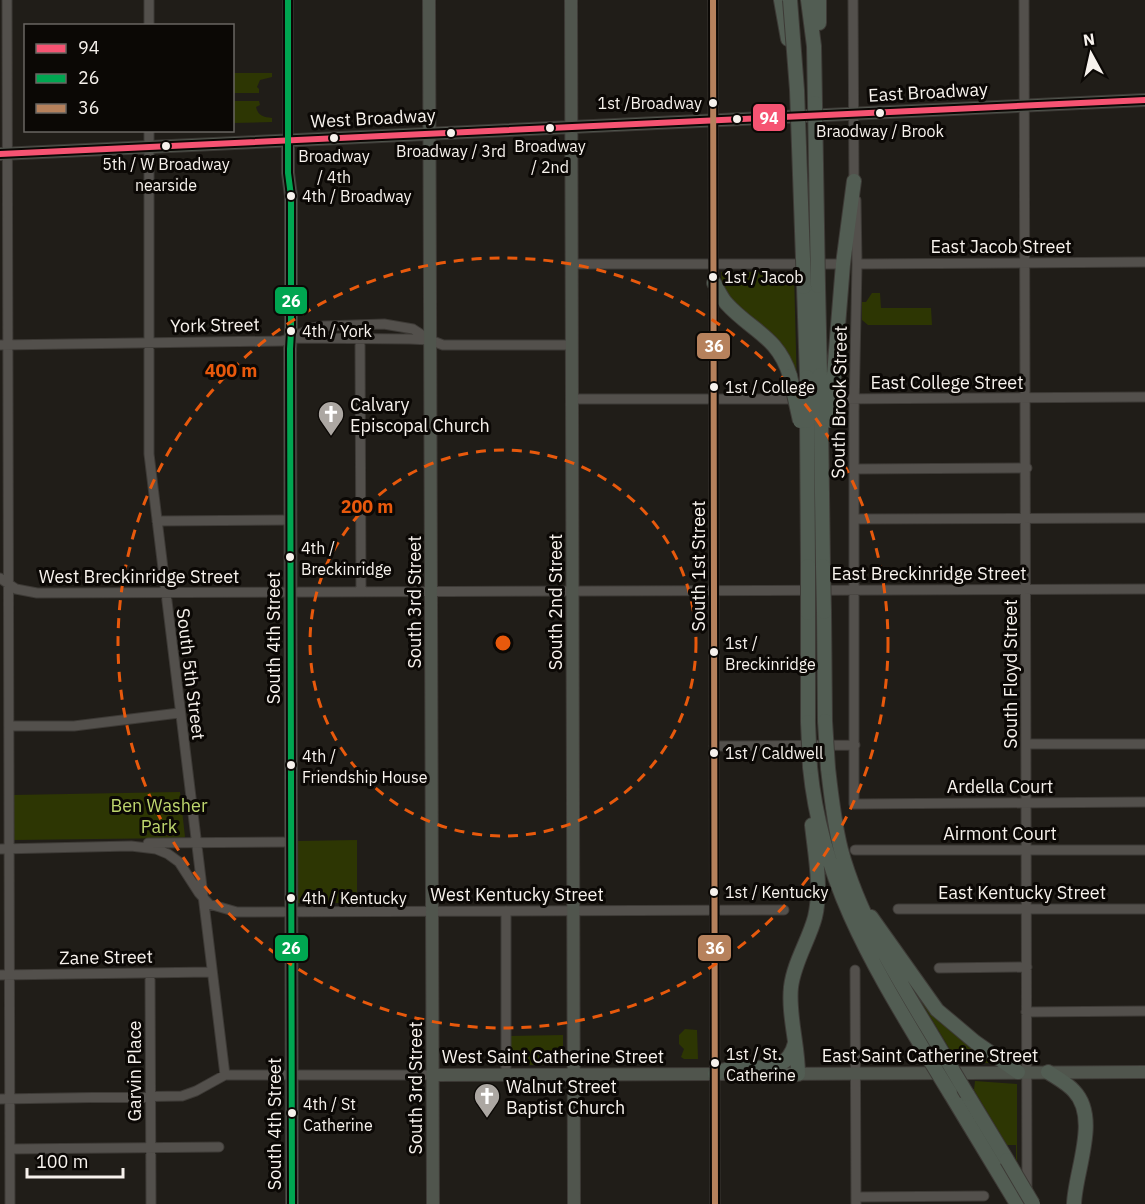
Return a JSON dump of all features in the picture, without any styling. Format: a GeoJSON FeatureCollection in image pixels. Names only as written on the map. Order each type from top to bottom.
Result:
{"type":"FeatureCollection","features":[{"type":"Feature","properties":{"kind":"highway"},"geometry":{"type":"LineString","coordinates":[[781,0],[797,90]]}},
{"type":"Feature","properties":{"kind":"highway"},"geometry":{"type":"LineString","coordinates":[[790,0],[811,286],[826,421],[822,524],[825,721],[828,768],[837,834],[861,904],[897,977],[1033,1204]]}},
{"type":"Feature","properties":{"kind":"highway"},"geometry":{"type":"LineString","coordinates":[[808,0],[814,46],[815,103]]}},
{"type":"Feature","properties":{"kind":"highway"},"geometry":{"type":"LineString","coordinates":[[811,286],[819,0]]}},
{"type":"Feature","properties":{"kind":"highway"},"geometry":{"type":"LineString","coordinates":[[804,421],[820,375],[843,264],[854,181]]}},
{"type":"Feature","properties":{"kind":"highway"},"geometry":{"type":"LineString","coordinates":[[714,283],[731,308],[772,343],[787,367],[804,421],[807,470],[808,722],[810,772],[818,839],[817,906],[797,965],[791,994],[798,1074]]}},
{"type":"Feature","properties":{"kind":"highway"},"geometry":{"type":"LineString","coordinates":[[818,839],[864,947],[1017,1204]]}},
{"type":"Feature","properties":{"kind":"highway"},"geometry":{"type":"LineString","coordinates":[[872,923],[937,1010],[975,1042],[1022,1072]]}},
{"type":"Feature","properties":{"kind":"highway"},"geometry":{"type":"LineString","coordinates":[[715,1074],[725,1068],[769,1068],[779,1065],[790,1056],[795,1043]]}},
{"type":"Feature","properties":{"kind":"highway"},"geometry":{"type":"LineString","coordinates":[[1048,1072],[1075,1092],[1086,1116],[1074,1204]]}},
{"type":"Feature","properties":{"kind":"main road","name":"South 3rd Street"},"geometry":{"type":"LineString","coordinates":[[429,0],[433,1204]]}},
{"type":"Feature","properties":{"kind":"main road","name":"South 2nd Street"},"geometry":{"type":"LineString","coordinates":[[571,0],[574,1204]]}},
{"type":"Feature","properties":{"kind":"main road","name":"East Broadway"},"geometry":{"type":"LineString","coordinates":[[713,120],[1145,100]]}},
{"type":"Feature","properties":{"kind":"main road","name":"West Broadway"},"geometry":{"type":"LineString","coordinates":[[4,153],[713,120]]}},
{"type":"Feature","properties":{"kind":"main road","name":"South 4th Street"},"geometry":{"type":"LineString","coordinates":[[288,140],[291,196],[292,1204]]}},
{"type":"Feature","properties":{"kind":"main road","name":"East Saint Catherine Street"},"geometry":{"type":"LineString","coordinates":[[715,1074],[1145,1072]]}},
{"type":"Feature","properties":{"kind":"main road","name":"West Saint Catherine Street"},"geometry":{"type":"LineString","coordinates":[[433,1075],[715,1074]]}},
{"type":"Feature","properties":{"kind":"street"},"geometry":{"type":"LineString","coordinates":[[8,0],[4,153],[4,580],[9,726],[4,849],[5,1099],[10,1149],[10,1204]]}},
{"type":"Feature","properties":{"kind":"street"},"geometry":{"type":"LineString","coordinates":[[149,0],[149,24]]}},
{"type":"Feature","properties":{"kind":"street","name":"South 4th Street"},"geometry":{"type":"LineString","coordinates":[[288,0],[288,140]]}},
{"type":"Feature","properties":{"kind":"street","name":"South 1st Street"},"geometry":{"type":"LineString","coordinates":[[712,0],[715,1204]]}},
{"type":"Feature","properties":{"kind":"street","name":"South Brook Street"},"geometry":{"type":"LineString","coordinates":[[852,0],[854,181],[857,207],[854,399],[854,804]]}},
{"type":"Feature","properties":{"kind":"street","name":"South Floyd Street"},"geometry":{"type":"LineString","coordinates":[[1024,0],[1027,967],[1022,1072],[1027,1204]]}},
{"type":"Feature","properties":{"kind":"street","name":"South 5th Street"},"geometry":{"type":"LineString","coordinates":[[149,132],[149,454],[164,592],[225,1075]]}},
{"type":"Feature","properties":{"kind":"street","name":"East Jacob Street"},"geometry":{"type":"LineString","coordinates":[[857,264],[1145,262]]}},
{"type":"Feature","properties":{"kind":"street"},"geometry":{"type":"LineString","coordinates":[[572,264],[843,264]]}},
{"type":"Feature","properties":{"kind":"street"},"geometry":{"type":"LineString","coordinates":[[291,338],[312,328],[324,326],[384,324],[412,329],[430,340]]}},
{"type":"Feature","properties":{"kind":"street","name":"York Street"},"geometry":{"type":"LineString","coordinates":[[4,344],[282,341],[291,338],[430,340],[443,345],[572,345]]}},
{"type":"Feature","properties":{"kind":"street"},"geometry":{"type":"LineString","coordinates":[[360,339],[361,592]]}},
{"type":"Feature","properties":{"kind":"street","name":"East College Street"},"geometry":{"type":"LineString","coordinates":[[572,399],[1145,397]]}},
{"type":"Feature","properties":{"kind":"street"},"geometry":{"type":"LineString","coordinates":[[854,469],[1026,468]]}},
{"type":"Feature","properties":{"kind":"street"},"geometry":{"type":"LineString","coordinates":[[854,519],[1145,518]]}},
{"type":"Feature","properties":{"kind":"street"},"geometry":{"type":"LineString","coordinates":[[157,521],[290,520]]}},
{"type":"Feature","properties":{"kind":"street","name":"West Breckinridge Street"},"geometry":{"type":"LineString","coordinates":[[4,580],[16,589],[37,593],[714,590]]}},
{"type":"Feature","properties":{"kind":"street","name":"East Breckinridge Street"},"geometry":{"type":"LineString","coordinates":[[714,590],[1145,589]]}},
{"type":"Feature","properties":{"kind":"street"},"geometry":{"type":"LineString","coordinates":[[9,726],[74,726],[179,713]]}},
{"type":"Feature","properties":{"kind":"street"},"geometry":{"type":"LineString","coordinates":[[1027,744],[1145,744]]}},
{"type":"Feature","properties":{"kind":"street"},"geometry":{"type":"LineString","coordinates":[[714,746],[855,745]]}},
{"type":"Feature","properties":{"kind":"street","name":"Ardella Court"},"geometry":{"type":"LineString","coordinates":[[854,804],[1145,802]]}},
{"type":"Feature","properties":{"kind":"street","name":"West Kentucky Street"},"geometry":{"type":"LineString","coordinates":[[131,846],[143,843],[291,842]]}},
{"type":"Feature","properties":{"kind":"street","name":"West Kentucky Street"},"geometry":{"type":"LineString","coordinates":[[4,849],[131,846],[156,849],[174,858],[183,866],[202,897],[209,904],[227,911],[715,910]]}},
{"type":"Feature","properties":{"kind":"street","name":"Airmont Court"},"geometry":{"type":"LineString","coordinates":[[855,850],[1145,850]]}},
{"type":"Feature","properties":{"kind":"street","name":"East Kentucky Street"},"geometry":{"type":"LineString","coordinates":[[898,909],[1145,909]]}},
{"type":"Feature","properties":{"kind":"street"},"geometry":{"type":"LineString","coordinates":[[715,910],[784,910]]}},
{"type":"Feature","properties":{"kind":"street"},"geometry":{"type":"LineString","coordinates":[[506,911],[506,1075]]}},
{"type":"Feature","properties":{"kind":"street"},"geometry":{"type":"LineString","coordinates":[[939,968],[1027,967]]}},
{"type":"Feature","properties":{"kind":"street"},"geometry":{"type":"LineString","coordinates":[[855,970],[856,1200],[984,1196]]}},
{"type":"Feature","properties":{"kind":"street","name":"Zane Street"},"geometry":{"type":"LineString","coordinates":[[5,975],[212,972]]}},
{"type":"Feature","properties":{"kind":"street","name":"Garvin Place"},"geometry":{"type":"LineString","coordinates":[[150,973],[151,1204]]}},
{"type":"Feature","properties":{"kind":"street"},"geometry":{"type":"LineString","coordinates":[[1026,1012],[1145,1011]]}},
{"type":"Feature","properties":{"kind":"street","name":"West Saint Catherine Street"},"geometry":{"type":"LineString","coordinates":[[5,1099],[187,1095],[225,1075],[433,1075]]}},
{"type":"Feature","properties":{"kind":"street"},"geometry":{"type":"LineString","coordinates":[[10,1149],[219,1147]]}},
{"type":"Feature","properties":{"kind":"green space"},"geometry":{"type":"Polygon","coordinates":[[[234,73],[272,73],[272,77],[260,80],[257,87],[259,93],[234,93],[234,73]]]}},
{"type":"Feature","properties":{"kind":"green space"},"geometry":{"type":"Polygon","coordinates":[[[234,101],[259,101],[260,105],[256,107],[258,112],[272,118],[272,122],[234,123],[234,101]]]}},
{"type":"Feature","properties":{"kind":"green space"},"geometry":{"type":"Polygon","coordinates":[[[721,272],[794,272],[797,390],[794,374],[738,311],[722,287],[721,272]]]}},
{"type":"Feature","properties":{"kind":"green space"},"geometry":{"type":"Polygon","coordinates":[[[872,293],[880,293],[881,308],[931,308],[932,325],[868,325],[862,320],[862,302],[866,302],[872,293]]]}},
{"type":"Feature","properties":{"kind":"green space","name":"Ben Washer Park"},"geometry":{"type":"Polygon","coordinates":[[[180,792],[185,837],[183,838],[13,840],[12,795],[180,792]]]}},
{"type":"Feature","properties":{"kind":"green space"},"geometry":{"type":"Polygon","coordinates":[[[357,840],[357,903],[298,903],[298,841],[357,840]]]}},
{"type":"Feature","properties":{"kind":"green space"},"geometry":{"type":"Polygon","coordinates":[[[904,973],[1000,1063],[958,1063],[904,973]]]}},
{"type":"Feature","properties":{"kind":"green space"},"geometry":{"type":"Polygon","coordinates":[[[685,1029],[697,1030],[698,1059],[681,1057],[684,1049],[679,1044],[679,1035],[685,1029]]]}},
{"type":"Feature","properties":{"kind":"green space"},"geometry":{"type":"Polygon","coordinates":[[[563,1035],[563,1065],[508,1065],[508,1036],[563,1035]]]}},
{"type":"Feature","properties":{"kind":"green space"},"geometry":{"type":"Polygon","coordinates":[[[975,1081],[1017,1084],[1017,1162],[1016,1145],[1007,1145],[974,1090],[975,1081]]]}},
{"type":"Feature","properties":{"kind":"transit line","name":"26"},"geometry":{"type":"LineString","coordinates":[[288,0],[288,173],[291,196],[292,1204]]}},
{"type":"Feature","properties":{"kind":"transit line","name":"36"},"geometry":{"type":"LineString","coordinates":[[713,0],[715,1204]]}},
{"type":"Feature","properties":{"kind":"transit line","name":"94"},"geometry":{"type":"LineString","coordinates":[[0,154],[1145,100]]}},
{"type":"Feature","properties":{"kind":"place","name":"1st /Broadway"},"geometry":{"type":"Point","coordinates":[713,103]}},
{"type":"Feature","properties":{"kind":"place","name":"Braodway / Brook"},"geometry":{"type":"Point","coordinates":[880,113]}},
{"type":"Feature","properties":{"kind":"place","name":"Broadway / 2nd"},"geometry":{"type":"Point","coordinates":[550,128]}},
{"type":"Feature","properties":{"kind":"place","name":"Broadway / 3rd"},"geometry":{"type":"Point","coordinates":[451,133]}},
{"type":"Feature","properties":{"kind":"place","name":"Broadway / 4th"},"geometry":{"type":"Point","coordinates":[334,138]}},
{"type":"Feature","properties":{"kind":"place","name":"5th / W Broadway nearside"},"geometry":{"type":"Point","coordinates":[166,146]}},
{"type":"Feature","properties":{"kind":"place","name":"4th / Broadway"},"geometry":{"type":"Point","coordinates":[291,196]}},
{"type":"Feature","properties":{"kind":"place","name":"1st / Jacob"},"geometry":{"type":"Point","coordinates":[713,277]}},
{"type":"Feature","properties":{"kind":"place","name":"4th / York"},"geometry":{"type":"Point","coordinates":[291,331]}},
{"type":"Feature","properties":{"kind":"place","name":"1st / College"},"geometry":{"type":"Point","coordinates":[714,387]}},
{"type":"Feature","properties":{"kind":"place","name":"Calvary Episcopal Church"},"geometry":{"type":"Point","coordinates":[331,437]}},
{"type":"Feature","properties":{"kind":"place","name":"4th / Breckinridge"},"geometry":{"type":"Point","coordinates":[290,557]}},
{"type":"Feature","properties":{"kind":"place","name":"1st / Breckinridge"},"geometry":{"type":"Point","coordinates":[714,652]}},
{"type":"Feature","properties":{"kind":"place","name":"1st / Caldwell"},"geometry":{"type":"Point","coordinates":[714,753]}},
{"type":"Feature","properties":{"kind":"place","name":"4th / Friendship House"},"geometry":{"type":"Point","coordinates":[291,765]}},
{"type":"Feature","properties":{"kind":"place","name":"1st / Kentucky"},"geometry":{"type":"Point","coordinates":[714,892]}},
{"type":"Feature","properties":{"kind":"place","name":"4th / Kentucky"},"geometry":{"type":"Point","coordinates":[291,898]}},
{"type":"Feature","properties":{"kind":"place","name":"1st / St. Catherine"},"geometry":{"type":"Point","coordinates":[715,1063]}},
{"type":"Feature","properties":{"kind":"place","name":"4th / St Catherine"},"geometry":{"type":"Point","coordinates":[292,1113]}},
{"type":"Feature","properties":{"kind":"place","name":"Walnut Street Baptist Church"},"geometry":{"type":"Point","coordinates":[487,1119]}}]}
